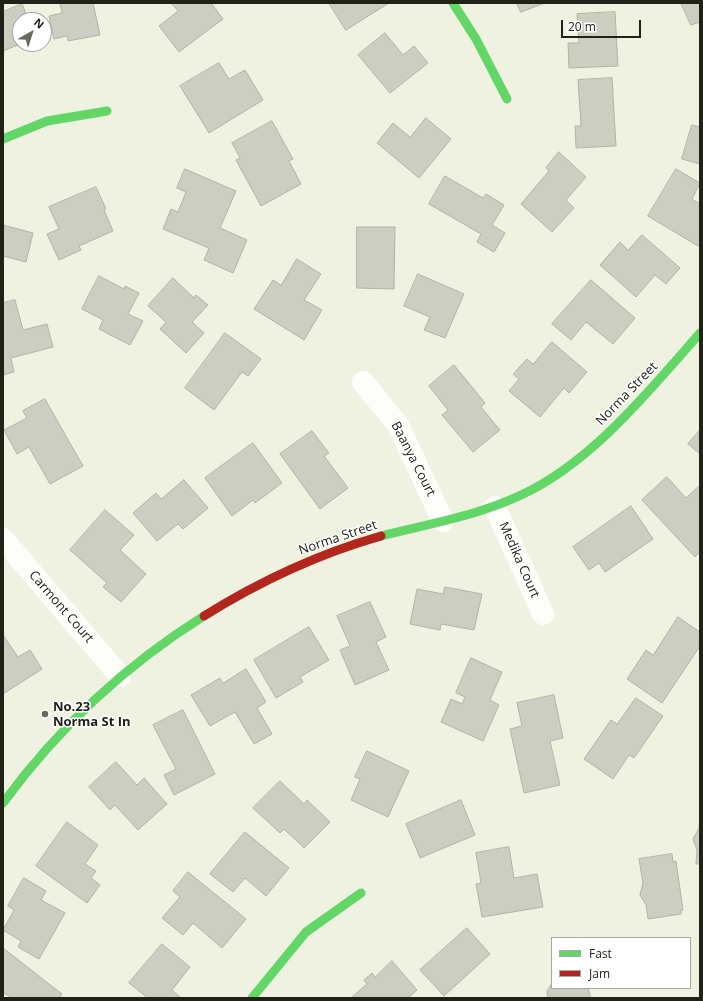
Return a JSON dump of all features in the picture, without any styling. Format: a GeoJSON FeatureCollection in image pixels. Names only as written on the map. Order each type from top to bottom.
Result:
{"type":"FeatureCollection","features":[{"type":"Feature","properties":{"kind":"street"},"geometry":{"type":"LineString","coordinates":[[453,3],[476,39],[507,99]]}},
{"type":"Feature","properties":{"kind":"street"},"geometry":{"type":"LineString","coordinates":[[3,139],[47,121],[107,111]]}},
{"type":"Feature","properties":{"kind":"street","name":"Norma Street"},"geometry":{"type":"LineString","coordinates":[[3,803],[33,765],[73,720],[120,676],[159,646],[220,605],[264,581],[302,564],[339,549],[381,536],[495,507],[529,491],[566,468],[599,442],[625,417],[700,333]]}},
{"type":"Feature","properties":{"kind":"street","name":"Baanya Court"},"geometry":{"type":"LineString","coordinates":[[364,382],[398,425],[443,521]]}},
{"type":"Feature","properties":{"kind":"street","name":"Medika Court"},"geometry":{"type":"LineString","coordinates":[[495,507],[543,614]]}},
{"type":"Feature","properties":{"kind":"street","name":"Carmont Court"},"geometry":{"type":"LineString","coordinates":[[3,539],[120,676]]}},
{"type":"Feature","properties":{"kind":"street"},"geometry":{"type":"LineString","coordinates":[[252,998],[306,932],[361,893]]}},
{"type":"Feature","properties":{"kind":"building"},"geometry":{"type":"Polygon","coordinates":[[[60,3],[93,3],[100,35],[68,41],[67,36],[54,39],[52,30],[52,15],[62,13],[60,3]]]}},
{"type":"Feature","properties":{"kind":"building"},"geometry":{"type":"Polygon","coordinates":[[[171,3],[211,3],[223,19],[179,52],[159,26],[178,11],[171,3]]]}},
{"type":"Feature","properties":{"kind":"building"},"geometry":{"type":"Polygon","coordinates":[[[329,3],[389,3],[346,30],[329,3]]]}},
{"type":"Feature","properties":{"kind":"building"},"geometry":{"type":"Polygon","coordinates":[[[517,3],[545,3],[521,12],[517,3]]]}},
{"type":"Feature","properties":{"kind":"building"},"geometry":{"type":"Polygon","coordinates":[[[681,3],[700,3],[700,22],[691,25],[681,3]]]}},
{"type":"Feature","properties":{"kind":"building"},"geometry":{"type":"Polygon","coordinates":[[[22,4],[26,12],[12,12],[12,47],[3,51],[3,12],[22,4]]]}},
{"type":"Feature","properties":{"kind":"building"},"geometry":{"type":"Polygon","coordinates":[[[615,12],[618,66],[569,68],[568,43],[579,43],[577,14],[615,12]]]}},
{"type":"Feature","properties":{"kind":"building"},"geometry":{"type":"Polygon","coordinates":[[[385,33],[403,55],[414,46],[428,63],[390,93],[358,55],[385,33]]]}},
{"type":"Feature","properties":{"kind":"building"},"geometry":{"type":"Polygon","coordinates":[[[219,63],[229,79],[245,70],[263,100],[209,133],[180,86],[219,63]]]}},
{"type":"Feature","properties":{"kind":"building"},"geometry":{"type":"Polygon","coordinates":[[[612,78],[616,146],[576,148],[575,126],[581,126],[578,80],[612,78]]]}},
{"type":"Feature","properties":{"kind":"building"},"geometry":{"type":"Polygon","coordinates":[[[426,118],[451,139],[419,178],[377,143],[393,123],[410,137],[426,118]]]}},
{"type":"Feature","properties":{"kind":"building"},"geometry":{"type":"Polygon","coordinates":[[[272,121],[293,159],[289,161],[301,184],[261,206],[236,160],[240,158],[232,143],[272,121]]]}},
{"type":"Feature","properties":{"kind":"building"},"geometry":{"type":"Polygon","coordinates":[[[692,125],[700,127],[700,164],[682,159],[692,125]]]}},
{"type":"Feature","properties":{"kind":"building"},"geometry":{"type":"Polygon","coordinates":[[[559,152],[586,177],[566,200],[574,208],[552,232],[521,204],[549,171],[546,168],[559,152]]]}},
{"type":"Feature","properties":{"kind":"building"},"geometry":{"type":"Polygon","coordinates":[[[185,169],[236,191],[220,228],[247,240],[233,273],[204,260],[209,248],[163,229],[171,209],[178,212],[186,192],[177,188],[185,169]]]}},
{"type":"Feature","properties":{"kind":"building"},"geometry":{"type":"Polygon","coordinates":[[[676,169],[700,183],[692,199],[700,204],[700,244],[698,246],[648,216],[676,169]]]}},
{"type":"Feature","properties":{"kind":"building"},"geometry":{"type":"Polygon","coordinates":[[[445,176],[483,198],[486,194],[504,205],[492,225],[505,233],[494,252],[477,242],[481,234],[429,204],[445,176]]]}},
{"type":"Feature","properties":{"kind":"building"},"geometry":{"type":"Polygon","coordinates":[[[96,187],[106,209],[104,210],[113,231],[79,246],[81,250],[59,260],[47,234],[59,229],[49,207],[96,187]]]}},
{"type":"Feature","properties":{"kind":"building"},"geometry":{"type":"Polygon","coordinates":[[[3,225],[33,233],[26,262],[3,256],[3,225]]]}},
{"type":"Feature","properties":{"kind":"building"},"geometry":{"type":"Polygon","coordinates":[[[357,227],[395,227],[394,289],[357,288],[357,227]]]}},
{"type":"Feature","properties":{"kind":"building"},"geometry":{"type":"Polygon","coordinates":[[[642,235],[680,268],[666,284],[655,275],[636,297],[600,265],[620,242],[628,250],[642,235]]]}},
{"type":"Feature","properties":{"kind":"building"},"geometry":{"type":"Polygon","coordinates":[[[297,259],[321,274],[304,300],[322,310],[304,340],[254,309],[273,280],[281,285],[297,259]]]}},
{"type":"Feature","properties":{"kind":"building"},"geometry":{"type":"Polygon","coordinates":[[[418,274],[464,294],[445,338],[424,330],[430,317],[404,306],[418,274]]]}},
{"type":"Feature","properties":{"kind":"building"},"geometry":{"type":"Polygon","coordinates":[[[99,276],[124,289],[125,286],[139,293],[128,314],[143,321],[130,345],[99,329],[103,320],[82,309],[99,276]]]}},
{"type":"Feature","properties":{"kind":"building"},"geometry":{"type":"Polygon","coordinates":[[[173,278],[194,298],[196,295],[208,305],[192,322],[204,333],[186,353],[160,329],[166,322],[148,306],[173,278]]]}},
{"type":"Feature","properties":{"kind":"building"},"geometry":{"type":"Polygon","coordinates":[[[591,280],[635,318],[613,344],[586,322],[571,340],[552,324],[591,280]]]}},
{"type":"Feature","properties":{"kind":"building"},"geometry":{"type":"Polygon","coordinates":[[[15,300],[23,330],[47,324],[53,347],[11,358],[14,372],[3,375],[3,303],[15,300]]]}},
{"type":"Feature","properties":{"kind":"building"},"geometry":{"type":"Polygon","coordinates":[[[225,333],[261,359],[248,376],[242,372],[214,410],[185,388],[225,333]]]}},
{"type":"Feature","properties":{"kind":"building"},"geometry":{"type":"Polygon","coordinates":[[[552,342],[587,372],[569,393],[564,388],[540,417],[509,391],[519,379],[513,374],[527,359],[533,364],[552,342]]]}},
{"type":"Feature","properties":{"kind":"building"},"geometry":{"type":"Polygon","coordinates":[[[454,365],[485,403],[481,407],[500,430],[473,452],[442,415],[448,410],[429,386],[454,365]]]}},
{"type":"Feature","properties":{"kind":"building"},"geometry":{"type":"Polygon","coordinates":[[[45,399],[83,466],[50,484],[29,447],[17,454],[4,430],[27,418],[23,411],[45,399]]]}},
{"type":"Feature","properties":{"kind":"building"},"geometry":{"type":"Polygon","coordinates":[[[700,430],[700,454],[688,444],[700,430]]]}},
{"type":"Feature","properties":{"kind":"building"},"geometry":{"type":"Polygon","coordinates":[[[312,431],[329,453],[324,456],[348,488],[320,509],[280,454],[312,431]]]}},
{"type":"Feature","properties":{"kind":"building"},"geometry":{"type":"Polygon","coordinates":[[[253,443],[282,483],[255,503],[253,500],[232,516],[205,478],[253,443]]]}},
{"type":"Feature","properties":{"kind":"building"},"geometry":{"type":"Polygon","coordinates":[[[667,477],[686,498],[700,485],[700,552],[695,557],[642,500],[667,477]]]}},
{"type":"Feature","properties":{"kind":"building"},"geometry":{"type":"Polygon","coordinates":[[[184,480],[208,508],[183,529],[178,524],[157,541],[133,513],[156,493],[161,499],[184,480]]]}},
{"type":"Feature","properties":{"kind":"building"},"geometry":{"type":"Polygon","coordinates":[[[631,506],[653,539],[605,572],[599,563],[589,570],[573,547],[631,506]]]}},
{"type":"Feature","properties":{"kind":"building"},"geometry":{"type":"Polygon","coordinates":[[[105,510],[134,535],[120,550],[146,574],[121,602],[103,587],[107,583],[70,550],[105,510]]]}},
{"type":"Feature","properties":{"kind":"building"},"geometry":{"type":"Polygon","coordinates":[[[445,587],[482,594],[474,630],[441,624],[440,630],[410,624],[417,589],[443,594],[445,587]]]}},
{"type":"Feature","properties":{"kind":"building"},"geometry":{"type":"Polygon","coordinates":[[[370,602],[386,637],[376,642],[389,670],[355,685],[340,650],[350,646],[337,616],[370,602]]]}},
{"type":"Feature","properties":{"kind":"building"},"geometry":{"type":"Polygon","coordinates":[[[678,617],[700,632],[700,646],[662,703],[627,679],[646,650],[653,655],[678,617]]]}},
{"type":"Feature","properties":{"kind":"building"},"geometry":{"type":"Polygon","coordinates":[[[309,627],[329,660],[300,677],[303,682],[276,698],[254,660],[309,627]]]}},
{"type":"Feature","properties":{"kind":"building"},"geometry":{"type":"Polygon","coordinates":[[[3,635],[18,657],[30,650],[42,669],[3,694],[3,635]]]}},
{"type":"Feature","properties":{"kind":"building"},"geometry":{"type":"Polygon","coordinates":[[[471,658],[502,672],[490,700],[499,705],[483,741],[441,722],[451,699],[462,704],[465,697],[456,693],[471,658]]]}},
{"type":"Feature","properties":{"kind":"building"},"geometry":{"type":"Polygon","coordinates":[[[246,669],[266,702],[257,708],[272,734],[254,744],[235,712],[210,726],[191,695],[220,678],[223,683],[246,669]]]}},
{"type":"Feature","properties":{"kind":"building"},"geometry":{"type":"Polygon","coordinates":[[[554,695],[563,738],[550,741],[560,785],[524,793],[510,729],[522,726],[517,703],[554,695]]]}},
{"type":"Feature","properties":{"kind":"building"},"geometry":{"type":"Polygon","coordinates":[[[636,698],[663,716],[634,758],[629,755],[613,779],[584,759],[611,720],[617,724],[636,698]]]}},
{"type":"Feature","properties":{"kind":"building"},"geometry":{"type":"Polygon","coordinates":[[[183,710],[215,774],[174,795],[164,775],[176,769],[153,725],[183,710]]]}},
{"type":"Feature","properties":{"kind":"building"},"geometry":{"type":"Polygon","coordinates":[[[367,751],[409,771],[388,817],[351,800],[360,779],[355,777],[367,751]]]}},
{"type":"Feature","properties":{"kind":"building"},"geometry":{"type":"Polygon","coordinates":[[[116,762],[137,785],[144,778],[167,804],[138,830],[115,805],[110,810],[89,787],[116,762]]]}},
{"type":"Feature","properties":{"kind":"building"},"geometry":{"type":"Polygon","coordinates":[[[280,781],[304,804],[307,800],[330,822],[304,848],[284,829],[280,833],[253,808],[280,781]]]}},
{"type":"Feature","properties":{"kind":"building"},"geometry":{"type":"Polygon","coordinates":[[[461,800],[475,835],[420,858],[406,824],[461,800]]]}},
{"type":"Feature","properties":{"kind":"building"},"geometry":{"type":"Polygon","coordinates":[[[700,818],[700,864],[696,864],[697,850],[693,839],[699,828],[700,818]]]}},
{"type":"Feature","properties":{"kind":"building"},"geometry":{"type":"Polygon","coordinates":[[[67,822],[98,845],[85,864],[96,871],[91,878],[100,885],[87,903],[36,866],[67,822]]]}},
{"type":"Feature","properties":{"kind":"building"},"geometry":{"type":"Polygon","coordinates":[[[245,832],[289,868],[266,896],[245,878],[233,892],[210,874],[245,832]]]}},
{"type":"Feature","properties":{"kind":"building"},"geometry":{"type":"Polygon","coordinates":[[[509,847],[514,878],[537,874],[543,907],[482,917],[476,884],[481,883],[476,853],[509,847]]]}},
{"type":"Feature","properties":{"kind":"building"},"geometry":{"type":"Polygon","coordinates":[[[672,854],[673,862],[676,861],[683,910],[681,910],[681,914],[648,919],[646,905],[640,895],[643,883],[639,859],[672,854]]]}},
{"type":"Feature","properties":{"kind":"building"},"geometry":{"type":"Polygon","coordinates":[[[188,872],[246,919],[222,948],[193,923],[183,935],[162,918],[180,897],[173,891],[188,872]]]}},
{"type":"Feature","properties":{"kind":"building"},"geometry":{"type":"Polygon","coordinates":[[[24,878],[46,891],[41,900],[65,913],[39,959],[18,947],[21,941],[3,930],[14,910],[8,906],[24,878]]]}},
{"type":"Feature","properties":{"kind":"building"},"geometry":{"type":"Polygon","coordinates":[[[467,928],[490,954],[444,996],[420,970],[467,928]]]}},
{"type":"Feature","properties":{"kind":"building"},"geometry":{"type":"Polygon","coordinates":[[[162,944],[190,967],[172,990],[181,998],[148,998],[129,983],[162,944]]]}},
{"type":"Feature","properties":{"kind":"building"},"geometry":{"type":"Polygon","coordinates":[[[3,948],[62,994],[59,998],[11,998],[3,992],[3,948]]]}},
{"type":"Feature","properties":{"kind":"building"},"geometry":{"type":"Polygon","coordinates":[[[392,961],[417,990],[408,998],[351,998],[367,984],[364,980],[372,973],[375,977],[392,961]]]}},
{"type":"Feature","properties":{"kind":"building"},"geometry":{"type":"Polygon","coordinates":[[[551,985],[551,989],[588,989],[591,998],[548,998],[547,992],[551,985]]]}},
{"type":"Feature","properties":{"kind":"traffic: fast"},"geometry":{"type":"LineString","coordinates":[[453,3],[476,39],[507,99]]}},
{"type":"Feature","properties":{"kind":"traffic: fast"},"geometry":{"type":"LineString","coordinates":[[3,139],[47,121],[107,111]]}},
{"type":"Feature","properties":{"kind":"traffic: fast"},"geometry":{"type":"LineString","coordinates":[[381,536],[487,509],[521,495],[547,481],[595,445],[618,423],[661,378],[700,333]]}},
{"type":"Feature","properties":{"kind":"traffic: fast"},"geometry":{"type":"LineString","coordinates":[[3,803],[24,775],[94,700],[147,656],[204,616]]}},
{"type":"Feature","properties":{"kind":"traffic: fast"},"geometry":{"type":"LineString","coordinates":[[252,998],[306,932],[361,893]]}},
{"type":"Feature","properties":{"kind":"traffic: jam"},"geometry":{"type":"LineString","coordinates":[[204,616],[246,591],[312,560],[381,536]]}},
{"type":"Feature","properties":{"kind":"place","name":"No.23 Norma St In"},"geometry":{"type":"Point","coordinates":[45,714]}}]}
